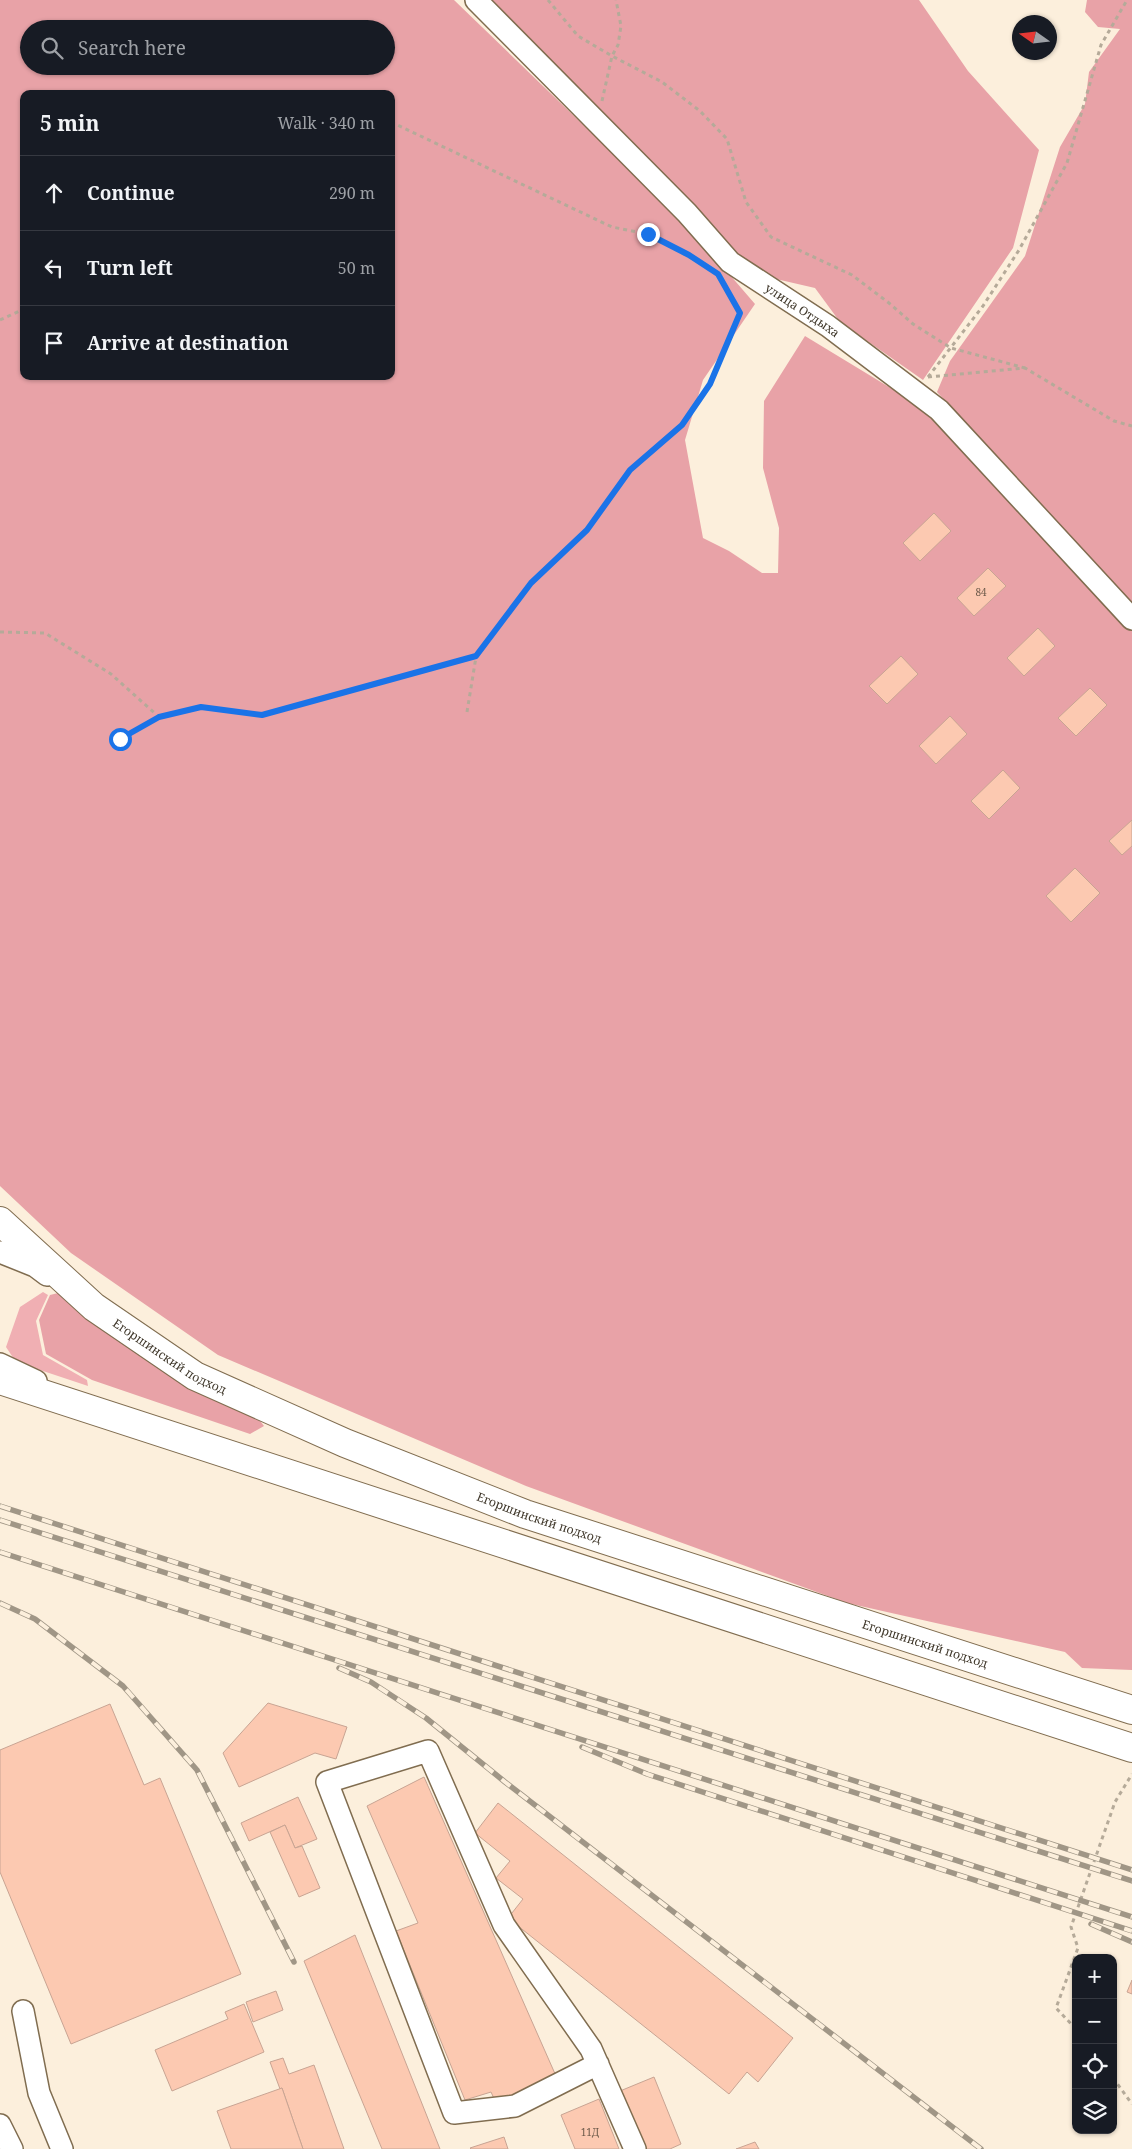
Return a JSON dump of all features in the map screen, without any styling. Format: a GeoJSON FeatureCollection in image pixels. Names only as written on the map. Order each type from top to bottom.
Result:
{"type":"FeatureCollection","features":[{"type":"Feature","properties":{"kind":"main road","name":"Егоршинский подход"},"geometry":{"type":"LineString","coordinates":[[0,1221],[94,1307],[195,1376],[345,1444],[525,1514],[1132,1710]]}},
{"type":"Feature","properties":{"kind":"main road"},"geometry":{"type":"LineString","coordinates":[[0,1380],[1132,1748]]}},
{"type":"Feature","properties":{"kind":"street","name":"улица Отдыха"},"geometry":{"type":"LineString","coordinates":[[476,0],[687,213],[724,268],[828,326],[939,410],[1132,619]]}},
{"type":"Feature","properties":{"kind":"street"},"geometry":{"type":"LineString","coordinates":[[0,1252],[35,1266],[94,1307]]}},
{"type":"Feature","properties":{"kind":"street"},"geometry":{"type":"LineString","coordinates":[[0,1364],[161,1433]]}},
{"type":"Feature","properties":{"kind":"street"},"geometry":{"type":"LineString","coordinates":[[598,2064],[515,2106],[454,2113],[327,1782],[428,1751],[504,1925],[591,2048],[598,2064],[635,2149]]}},
{"type":"Feature","properties":{"kind":"street"},"geometry":{"type":"LineString","coordinates":[[23,2011],[39,2093],[62,2149]]}},
{"type":"Feature","properties":{"kind":"street"},"geometry":{"type":"LineString","coordinates":[[0,2125],[12,2149]]}},
{"type":"Feature","properties":{"kind":"path"},"geometry":{"type":"LineString","coordinates":[[548,0],[578,36],[662,82],[700,111],[727,138],[746,202],[771,238],[852,276],[889,303],[913,324],[951,348],[1025,368],[1114,421],[1132,426]]}},
{"type":"Feature","properties":{"kind":"path"},"geometry":{"type":"LineString","coordinates":[[597,122],[612,56],[618,45],[621,26],[616,0]]}},
{"type":"Feature","properties":{"kind":"path"},"geometry":{"type":"LineString","coordinates":[[928,377],[983,306],[1019,250],[1067,163],[1102,45],[1127,0]]}},
{"type":"Feature","properties":{"kind":"path"},"geometry":{"type":"LineString","coordinates":[[395,124],[612,227],[648,234],[689,255],[724,268],[740,313],[710,384],[682,425],[630,470],[587,530],[531,583],[476,656],[467,712]]}},
{"type":"Feature","properties":{"kind":"path"},"geometry":{"type":"LineString","coordinates":[[0,320],[20,311]]}},
{"type":"Feature","properties":{"kind":"path"},"geometry":{"type":"LineString","coordinates":[[902,381],[1025,368]]}},
{"type":"Feature","properties":{"kind":"path"},"geometry":{"type":"LineString","coordinates":[[0,632],[45,633],[111,674],[159,717]]}},
{"type":"Feature","properties":{"kind":"path"},"geometry":{"type":"LineString","coordinates":[[120,739],[159,717],[201,707],[262,715],[476,656]]}},
{"type":"Feature","properties":{"kind":"path"},"geometry":{"type":"LineString","coordinates":[[1072,2025],[1056,2008],[1078,1948],[1071,1927],[1114,1802],[1132,1774]]}},
{"type":"Feature","properties":{"kind":"path"},"geometry":{"type":"LineString","coordinates":[[1117,2083],[1132,2104]]}},
{"type":"Feature","properties":{"kind":"shaded area"},"geometry":{"type":"Polygon","coordinates":[[[0,0],[454,0],[686,224],[755,304],[703,380],[685,440],[703,538],[729,551],[762,573],[778,573],[779,528],[763,468],[764,401],[805,336],[917,404],[1132,630],[1132,1670],[1082,1668],[1065,1652],[847,1603],[526,1486],[218,1355],[71,1253],[0,1186],[0,0]]]}},
{"type":"Feature","properties":{"kind":"shaded area"},"geometry":{"type":"Polygon","coordinates":[[[488,0],[919,0],[968,71],[1039,150],[1013,248],[923,380],[840,322],[815,288],[754,274],[535,43],[488,0]]]}},
{"type":"Feature","properties":{"kind":"shaded area"},"geometry":{"type":"Polygon","coordinates":[[[1087,0],[1132,0],[1132,603],[937,392],[950,361],[1025,256],[1060,147],[1085,104],[1089,72],[1120,29],[1098,27],[1085,12],[1087,0]]]}},
{"type":"Feature","properties":{"kind":"shaded area"},"geometry":{"type":"Polygon","coordinates":[[[43,1292],[48,1295],[36,1321],[43,1355],[87,1380],[88,1386],[16,1362],[6,1347],[20,1307],[43,1292]]]}},
{"type":"Feature","properties":{"kind":"shaded area"},"geometry":{"type":"Polygon","coordinates":[[[58,1293],[69,1304],[125,1340],[254,1413],[264,1426],[250,1434],[92,1380],[46,1354],[39,1320],[50,1295],[58,1293]]]}},
{"type":"Feature","properties":{"kind":"building"},"geometry":{"type":"Polygon","coordinates":[[[934,513],[951,531],[920,561],[903,543],[934,513]]]}},
{"type":"Feature","properties":{"kind":"building"},"geometry":{"type":"Polygon","coordinates":[[[988,568],[1006,586],[974,616],[957,598],[988,568]]]}},
{"type":"Feature","properties":{"kind":"building"},"geometry":{"type":"Polygon","coordinates":[[[1038,628],[1055,646],[1024,676],[1007,658],[1038,628]]]}},
{"type":"Feature","properties":{"kind":"building"},"geometry":{"type":"Polygon","coordinates":[[[901,656],[918,674],[887,704],[869,686],[901,656]]]}},
{"type":"Feature","properties":{"kind":"building"},"geometry":{"type":"Polygon","coordinates":[[[1090,688],[1107,705],[1076,736],[1058,718],[1090,688]]]}},
{"type":"Feature","properties":{"kind":"building"},"geometry":{"type":"Polygon","coordinates":[[[950,716],[967,734],[936,764],[919,746],[950,716]]]}},
{"type":"Feature","properties":{"kind":"building"},"geometry":{"type":"Polygon","coordinates":[[[1003,770],[1020,788],[989,819],[971,801],[1003,770]]]}},
{"type":"Feature","properties":{"kind":"building"},"geometry":{"type":"Polygon","coordinates":[[[1132,820],[1132,846],[1122,855],[1109,841],[1132,820]]]}},
{"type":"Feature","properties":{"kind":"building"},"geometry":{"type":"Polygon","coordinates":[[[1075,868],[1100,893],[1071,922],[1046,896],[1075,868]]]}},
{"type":"Feature","properties":{"kind":"building"},"geometry":{"type":"Polygon","coordinates":[[[268,1703],[347,1727],[336,1759],[315,1753],[239,1787],[223,1753],[268,1703]]]}},
{"type":"Feature","properties":{"kind":"building"},"geometry":{"type":"Polygon","coordinates":[[[110,1704],[144,1785],[160,1778],[241,1974],[71,2044],[0,1872],[0,1750],[110,1704]]]}},
{"type":"Feature","properties":{"kind":"building"},"geometry":{"type":"Polygon","coordinates":[[[424,1777],[556,2076],[497,2105],[491,2092],[465,2100],[396,1931],[418,1923],[367,1806],[424,1777]]]}},
{"type":"Feature","properties":{"kind":"building"},"geometry":{"type":"Polygon","coordinates":[[[298,1797],[317,1839],[295,1848],[285,1825],[249,1841],[241,1823],[298,1797]]]}},
{"type":"Feature","properties":{"kind":"building"},"geometry":{"type":"Polygon","coordinates":[[[498,1803],[793,2038],[758,2082],[747,2072],[729,2094],[508,1918],[523,1899],[496,1878],[510,1861],[475,1833],[498,1803]]]}},
{"type":"Feature","properties":{"kind":"building"},"geometry":{"type":"Polygon","coordinates":[[[285,1825],[295,1848],[302,1846],[320,1888],[299,1897],[270,1832],[285,1825]]]}},
{"type":"Feature","properties":{"kind":"building"},"geometry":{"type":"Polygon","coordinates":[[[355,1935],[440,2149],[382,2149],[304,1961],[355,1935]]]}},
{"type":"Feature","properties":{"kind":"building"},"geometry":{"type":"Polygon","coordinates":[[[1132,1980],[1132,1994],[1127,1992],[1132,1980]]]}},
{"type":"Feature","properties":{"kind":"building"},"geometry":{"type":"Polygon","coordinates":[[[276,1991],[283,2010],[253,2022],[246,2002],[276,1991]]]}},
{"type":"Feature","properties":{"kind":"building"},"geometry":{"type":"Polygon","coordinates":[[[244,2004],[264,2052],[172,2091],[155,2050],[228,2019],[225,2012],[244,2004]]]}},
{"type":"Feature","properties":{"kind":"building"},"geometry":{"type":"Polygon","coordinates":[[[283,2058],[289,2074],[314,2065],[344,2149],[303,2149],[282,2088],[280,2089],[270,2062],[283,2058]]]}},
{"type":"Feature","properties":{"kind":"building"},"geometry":{"type":"Polygon","coordinates":[[[654,2077],[681,2144],[670,2149],[643,2149],[620,2091],[654,2077]]]}},
{"type":"Feature","properties":{"kind":"building"},"geometry":{"type":"Polygon","coordinates":[[[282,2088],[303,2149],[231,2149],[217,2111],[282,2088]]]}},
{"type":"Feature","properties":{"kind":"building"},"geometry":{"type":"Polygon","coordinates":[[[599,2099],[619,2149],[575,2149],[561,2115],[599,2099]]]}},
{"type":"Feature","properties":{"kind":"building"},"geometry":{"type":"Polygon","coordinates":[[[504,2137],[508,2149],[470,2148],[504,2137]]]}},
{"type":"Feature","properties":{"kind":"building"},"geometry":{"type":"Polygon","coordinates":[[[755,2142],[759,2149],[736,2149],[755,2142]]]}},
{"type":"Feature","properties":{"kind":"railway"},"geometry":{"type":"LineString","coordinates":[[0,1506],[1132,1870]]}},
{"type":"Feature","properties":{"kind":"railway"},"geometry":{"type":"LineString","coordinates":[[0,1520],[1132,1881]]}},
{"type":"Feature","properties":{"kind":"railway"},"geometry":{"type":"LineString","coordinates":[[0,1552],[1132,1917]]}},
{"type":"Feature","properties":{"kind":"railway"},"geometry":{"type":"LineString","coordinates":[[0,1603],[35,1619],[123,1686],[197,1770],[294,1962]]}},
{"type":"Feature","properties":{"kind":"railway"},"geometry":{"type":"LineString","coordinates":[[339,1668],[371,1682],[426,1718],[505,1782],[981,2149]]}},
{"type":"Feature","properties":{"kind":"railway"},"geometry":{"type":"LineString","coordinates":[[582,1747],[647,1774],[1132,1931]]}},
{"type":"Feature","properties":{"kind":"railway"},"geometry":{"type":"LineString","coordinates":[[1091,1924],[1132,1942]]}},
{"type":"Feature","properties":{"kind":"route"},"geometry":{"type":"LineString","coordinates":[[120,739],[159,717],[201,707],[262,715],[476,656],[531,583],[587,530],[630,470],[682,425],[710,384],[740,313],[718,274],[689,255],[648,234]]}}]}
